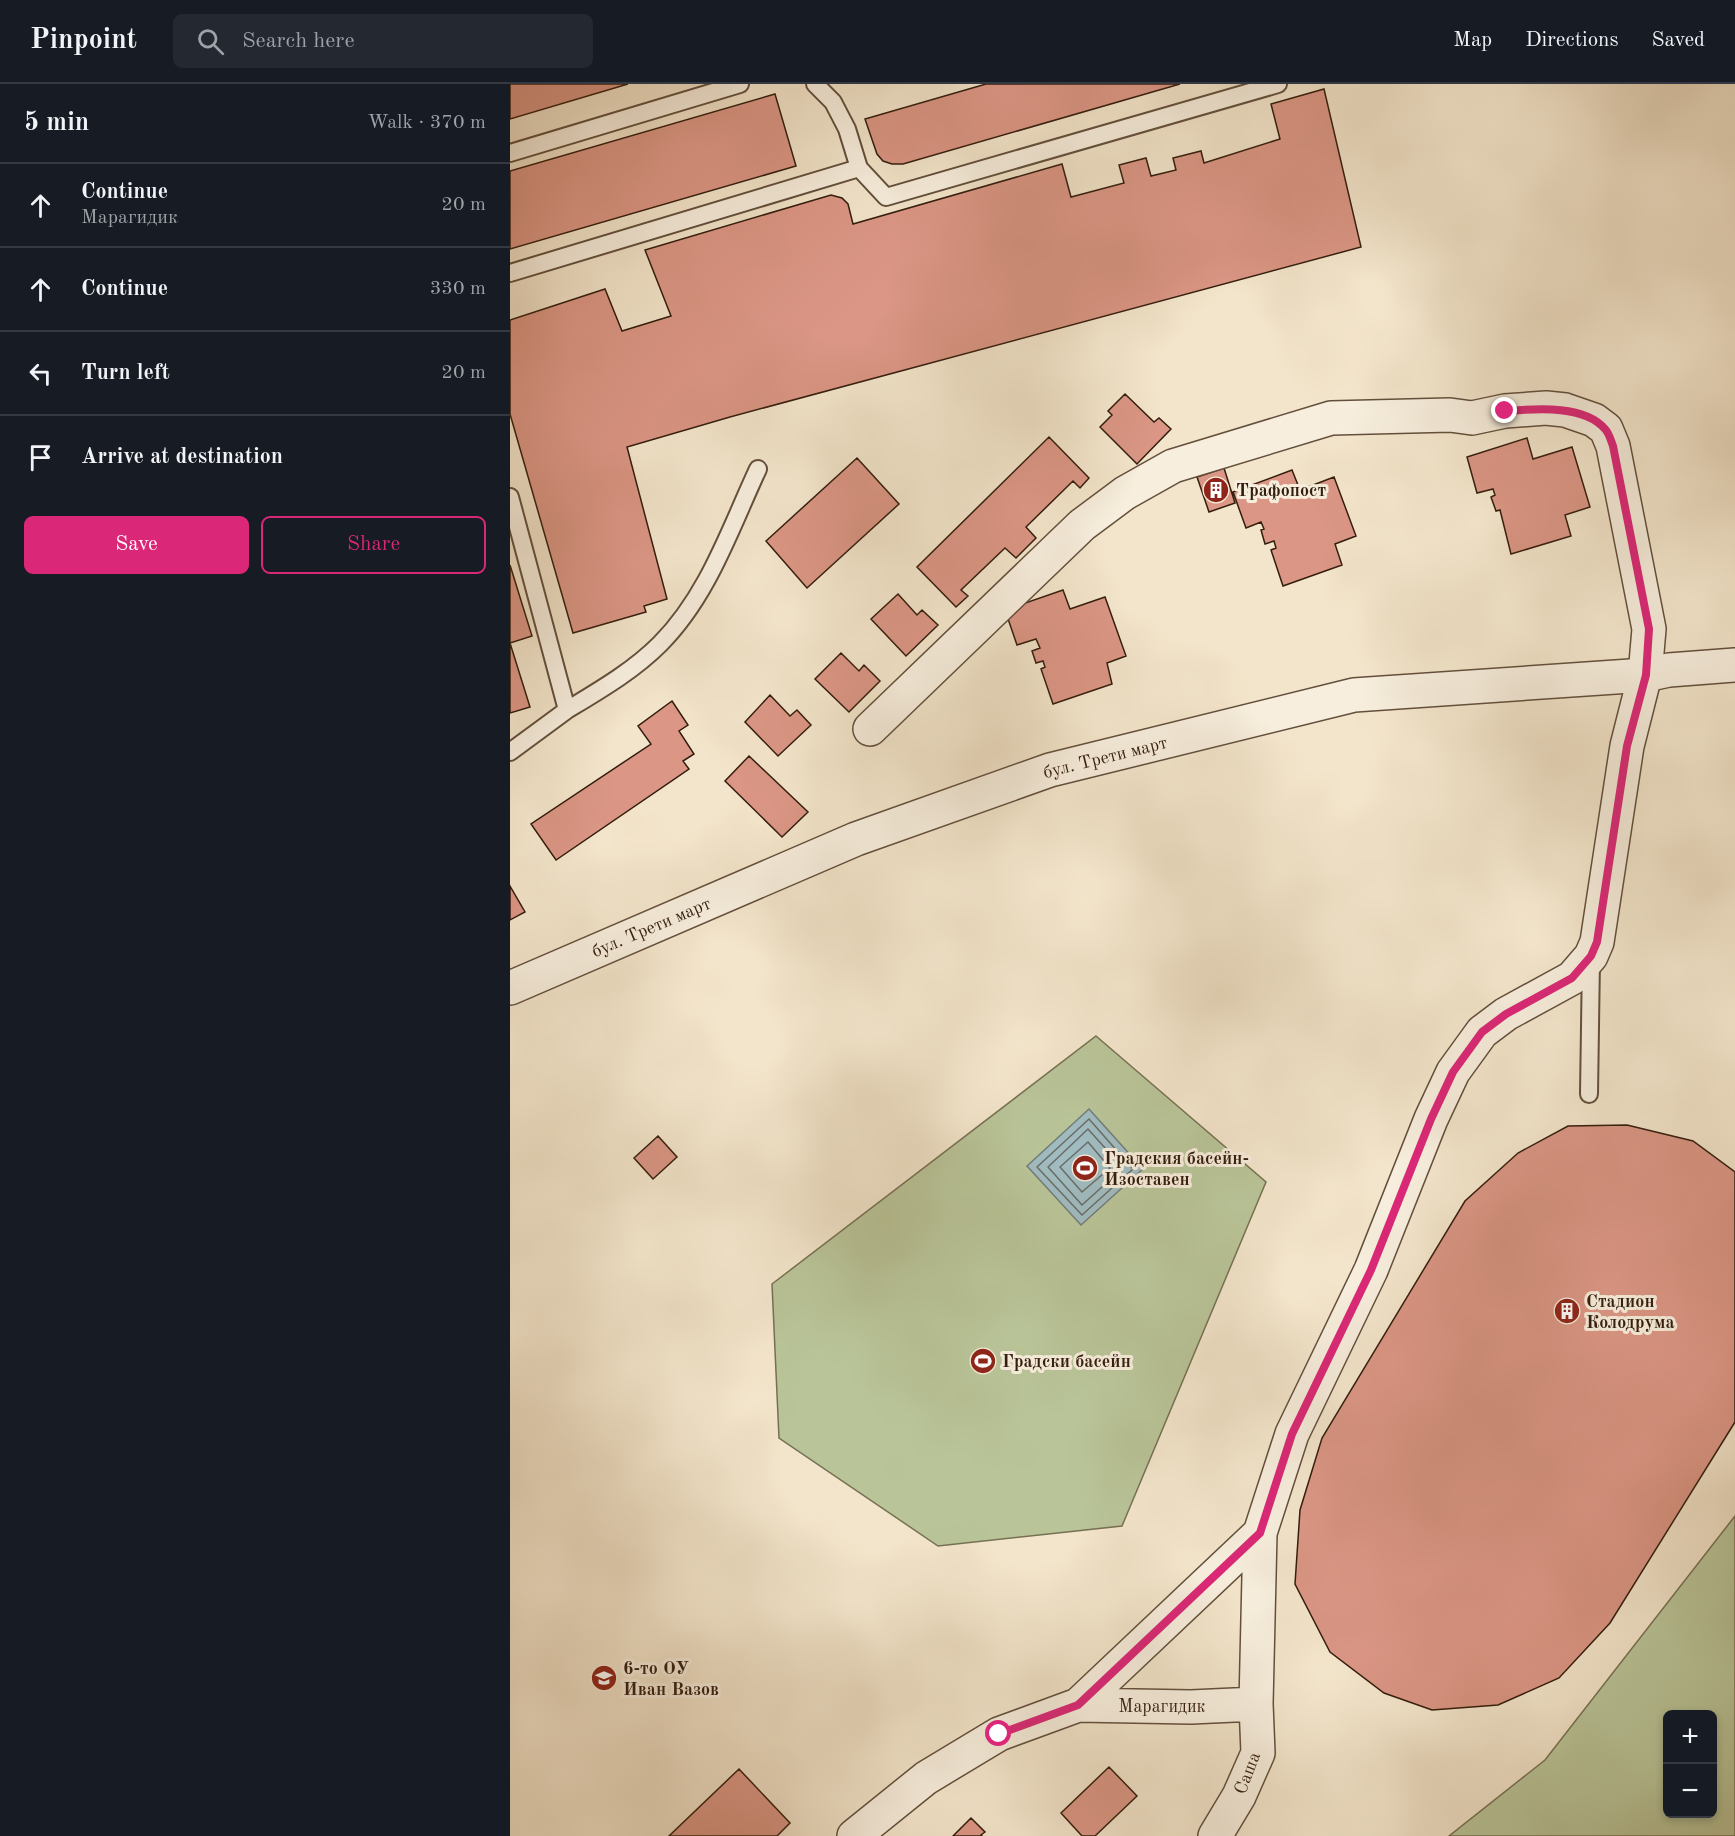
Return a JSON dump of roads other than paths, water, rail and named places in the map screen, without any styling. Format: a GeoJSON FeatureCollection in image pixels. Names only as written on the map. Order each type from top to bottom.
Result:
{"type":"FeatureCollection","features":[{"type":"Feature","properties":{"kind":"street"},"geometry":{"type":"LineString","coordinates":[[870,729],[1082,525],[1125,493],[1173,466],[1331,418],[1449,416],[1472,418],[1505,411],[1546,408],[1565,410],[1594,420],[1606,429],[1613,446],[1649,629],[1646,675],[1627,746],[1597,942],[1591,956],[1572,978],[1506,1014],[1482,1032],[1453,1072],[1431,1119],[1371,1270],[1292,1434],[1260,1533],[1078,1705]]}},
{"type":"Feature","properties":{"kind":"street","name":"бул. Трети март"},"geometry":{"type":"LineString","coordinates":[[510,988],[856,839],[1050,770],[1354,695],[1646,675],[1669,670],[1735,665]]}},
{"type":"Feature","properties":{"kind":"street","name":"Саша"},"geometry":{"type":"LineString","coordinates":[[1215,1836],[1239,1796],[1258,1753],[1256,1704],[1260,1533]]}},
{"type":"Feature","properties":{"kind":"street","name":"Марагидик"},"geometry":{"type":"LineString","coordinates":[[854,1836],[926,1778],[999,1734],[1078,1705],[1191,1707],[1256,1704]]}},
{"type":"Feature","properties":{"kind":"lane"},"geometry":{"type":"LineString","coordinates":[[510,153],[740,84]]}},
{"type":"Feature","properties":{"kind":"lane"},"geometry":{"type":"LineString","coordinates":[[815,84],[833,102],[847,129],[859,168],[886,197],[1278,84]]}},
{"type":"Feature","properties":{"kind":"lane"},"geometry":{"type":"LineString","coordinates":[[510,273],[859,168]]}},
{"type":"Feature","properties":{"kind":"lane"},"geometry":{"type":"LineString","coordinates":[[510,752],[620,677],[659,645],[679,623],[703,589],[758,469]]}},
{"type":"Feature","properties":{"kind":"lane"},"geometry":{"type":"LineString","coordinates":[[510,497],[567,711]]}},
{"type":"Feature","properties":{"kind":"lane"},"geometry":{"type":"LineString","coordinates":[[1588,1094],[1591,956]]}},
{"type":"Feature","properties":{"kind":"water","name":"Градския басейн- Изоставен"},"geometry":{"type":"Polygon","coordinates":[[[1089,1109],[1143,1169],[1081,1225],[1027,1166],[1089,1109]]]}},
{"type":"Feature","properties":{"kind":"place","name":"Трафопост"},"geometry":{"type":"Point","coordinates":[1216,490]}},
{"type":"Feature","properties":{"kind":"place","name":"Градския басейн- Изоставен"},"geometry":{"type":"Point","coordinates":[1085,1168]}},
{"type":"Feature","properties":{"kind":"place","name":"Стадион Колодрума"},"geometry":{"type":"Point","coordinates":[1567,1311]}},
{"type":"Feature","properties":{"kind":"place","name":"Градски басейн"},"geometry":{"type":"Point","coordinates":[983,1361]}},
{"type":"Feature","properties":{"kind":"place","name":"6-то ОУ Иван Вазов"},"geometry":{"type":"Point","coordinates":[604,1678]}}]}
